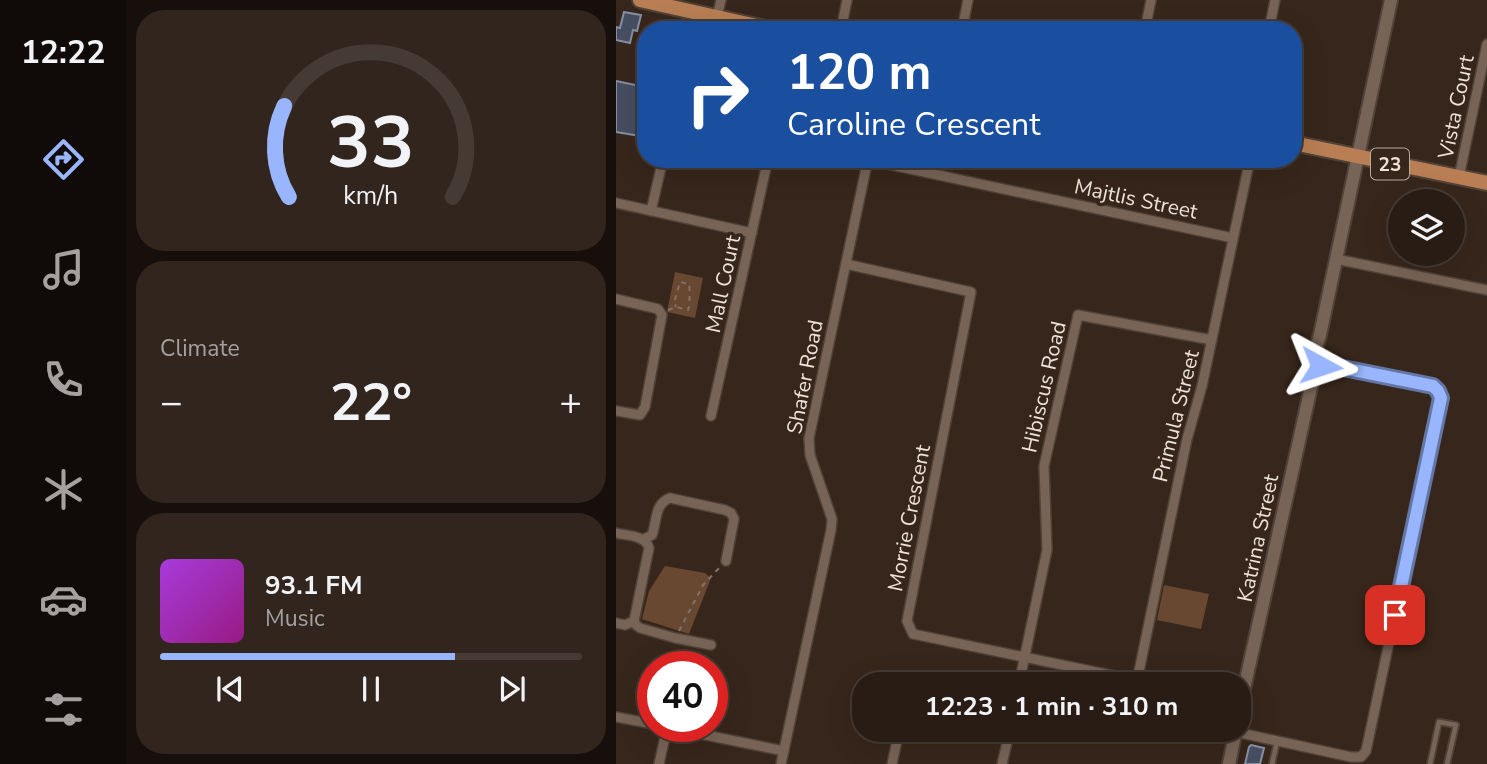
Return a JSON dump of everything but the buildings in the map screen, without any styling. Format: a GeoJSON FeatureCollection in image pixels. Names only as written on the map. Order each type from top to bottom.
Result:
{"type":"FeatureCollection","features":[{"type":"Feature","properties":{"kind":"main road"},"geometry":{"type":"LineString","coordinates":[[640,0],[735,21]]}},
{"type":"Feature","properties":{"kind":"main road","name":"23"},"geometry":{"type":"LineString","coordinates":[[1302,145],[1487,183]]}},
{"type":"Feature","properties":{"kind":"street"},"geometry":{"type":"LineString","coordinates":[[717,17],[720,0]]}},
{"type":"Feature","properties":{"kind":"street"},"geometry":{"type":"LineString","coordinates":[[843,21],[847,0]]}},
{"type":"Feature","properties":{"kind":"street"},"geometry":{"type":"LineString","coordinates":[[963,21],[968,0]]}},
{"type":"Feature","properties":{"kind":"street"},"geometry":{"type":"LineString","coordinates":[[1146,21],[1151,0]]}},
{"type":"Feature","properties":{"kind":"street"},"geometry":{"type":"LineString","coordinates":[[1271,21],[1275,0]]}},
{"type":"Feature","properties":{"kind":"street","name":"Katrina Street"},"geometry":{"type":"LineString","coordinates":[[1247,672],[1318,362],[1320,335],[1391,0]]}},
{"type":"Feature","properties":{"kind":"street","name":"Vista Court"},"geometry":{"type":"LineString","coordinates":[[1459,177],[1487,44]]}},
{"type":"Feature","properties":{"kind":"street"},"geometry":{"type":"LineString","coordinates":[[652,211],[661,168]]}},
{"type":"Feature","properties":{"kind":"street","name":"Mall Court"},"geometry":{"type":"LineString","coordinates":[[711,416],[766,168]]}},
{"type":"Feature","properties":{"kind":"street","name":"Shafer Road"},"geometry":{"type":"LineString","coordinates":[[781,764],[832,519],[810,455],[809,438],[866,168]]}},
{"type":"Feature","properties":{"kind":"street","name":"Majtlis Street"},"geometry":{"type":"LineString","coordinates":[[905,168],[1233,238]]}},
{"type":"Feature","properties":{"kind":"street","name":"Primula Street"},"geometry":{"type":"LineString","coordinates":[[1139,672],[1187,439],[1202,386],[1248,168]]}},
{"type":"Feature","properties":{"kind":"street"},"geometry":{"type":"LineString","coordinates":[[616,203],[752,233]]}},
{"type":"Feature","properties":{"kind":"street"},"geometry":{"type":"LineString","coordinates":[[1336,259],[1487,290]]}},
{"type":"Feature","properties":{"kind":"street","name":"Morrie Crescent"},"geometry":{"type":"LineString","coordinates":[[846,264],[971,292],[907,621],[913,634],[1091,672]]}},
{"type":"Feature","properties":{"kind":"street"},"geometry":{"type":"LineString","coordinates":[[616,299],[658,309],[663,314],[645,407],[640,415],[616,411]]}},
{"type":"Feature","properties":{"kind":"street","name":"Hibiscus Road"},"geometry":{"type":"LineString","coordinates":[[1022,672],[1047,550],[1044,466],[1078,315],[1212,340]]}},
{"type":"Feature","properties":{"kind":"street"},"geometry":{"type":"LineString","coordinates":[[1251,735],[1351,757],[1361,757],[1366,751],[1441,398],[1433,386],[1318,362]]}},
{"type":"Feature","properties":{"kind":"street"},"geometry":{"type":"LineString","coordinates":[[644,539],[652,535],[663,500],[670,498],[725,510],[731,513],[734,519],[726,561]]}},
{"type":"Feature","properties":{"kind":"street"},"geometry":{"type":"LineString","coordinates":[[616,533],[644,539],[648,543],[634,621],[636,625],[675,638],[711,645]]}},
{"type":"Feature","properties":{"kind":"street"},"geometry":{"type":"LineString","coordinates":[[616,623],[625,625],[634,621]]}},
{"type":"Feature","properties":{"kind":"street"},"geometry":{"type":"LineString","coordinates":[[616,717],[637,721]]}},
{"type":"Feature","properties":{"kind":"street"},"geometry":{"type":"LineString","coordinates":[[728,740],[784,751]]}},
{"type":"Feature","properties":{"kind":"street"},"geometry":{"type":"LineString","coordinates":[[659,764],[662,742]]}},
{"type":"Feature","properties":{"kind":"street"},"geometry":{"type":"LineString","coordinates":[[892,764],[897,742]]}},
{"type":"Feature","properties":{"kind":"street"},"geometry":{"type":"LineString","coordinates":[[1002,764],[1007,742]]}},
{"type":"Feature","properties":{"kind":"street"},"geometry":{"type":"LineString","coordinates":[[1229,764],[1234,742]]}},
{"type":"Feature","properties":{"kind":"lane"},"geometry":{"type":"LineString","coordinates":[[1430,764],[1438,722],[1456,725],[1447,764]]}},
{"type":"Feature","properties":{"kind":"lane"},"geometry":{"type":"LineString","coordinates":[[1272,764],[1277,741]]}},
{"type":"Feature","properties":{"kind":"path"},"geometry":{"type":"LineString","coordinates":[[661,312],[676,307],[688,310],[690,290],[684,281],[680,282],[674,303],[676,307]]}},
{"type":"Feature","properties":{"kind":"path"},"geometry":{"type":"LineString","coordinates":[[675,638],[703,585],[726,561]]}},
{"type":"Feature","properties":{"kind":"shaded area"},"geometry":{"type":"Polygon","coordinates":[[[675,272],[703,278],[695,318],[667,312],[675,272]]]}},
{"type":"Feature","properties":{"kind":"shaded area"},"geometry":{"type":"Polygon","coordinates":[[[665,566],[705,573],[711,578],[689,634],[642,619],[649,591],[665,566]]]}},
{"type":"Feature","properties":{"kind":"shaded area"},"geometry":{"type":"Polygon","coordinates":[[[1164,585],[1209,594],[1201,629],[1157,620],[1164,585]]]}},
{"type":"Feature","properties":{"kind":"route"},"geometry":{"type":"LineString","coordinates":[[1321,366],[1322,360],[1338,367],[1433,386],[1441,398],[1395,615]]}}]}
